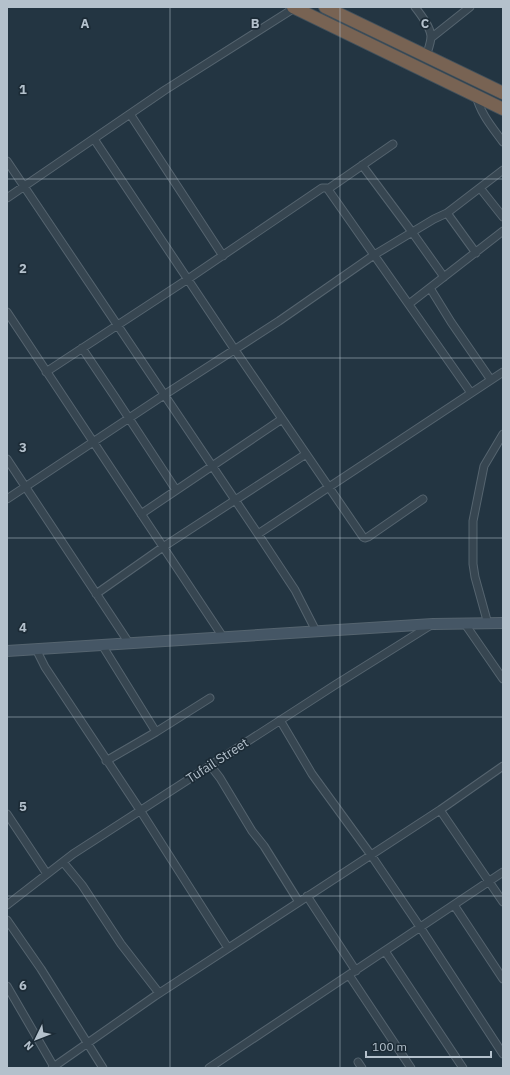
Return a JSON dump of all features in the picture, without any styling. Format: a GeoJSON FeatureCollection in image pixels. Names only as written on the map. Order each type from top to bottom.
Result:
{"type":"FeatureCollection","features":[{"type":"Feature","properties":{"kind":"highway"},"geometry":{"type":"LineString","coordinates":[[295,7],[503,108]]}},
{"type":"Feature","properties":{"kind":"highway"},"geometry":{"type":"LineString","coordinates":[[325,7],[503,93]]}},
{"type":"Feature","properties":{"kind":"main road"},"geometry":{"type":"LineString","coordinates":[[7,651],[433,624],[503,623]]}},
{"type":"Feature","properties":{"kind":"street"},"geometry":{"type":"LineString","coordinates":[[7,198],[165,90],[295,7]]}},
{"type":"Feature","properties":{"kind":"street"},"geometry":{"type":"LineString","coordinates":[[415,7],[427,27],[431,38],[426,56]]}},
{"type":"Feature","properties":{"kind":"street"},"geometry":{"type":"LineString","coordinates":[[431,38],[470,7]]}},
{"type":"Feature","properties":{"kind":"street"},"geometry":{"type":"LineString","coordinates":[[476,95],[478,105],[503,142]]}},
{"type":"Feature","properties":{"kind":"street"},"geometry":{"type":"LineString","coordinates":[[130,114],[223,256]]}},
{"type":"Feature","properties":{"kind":"street"},"geometry":{"type":"LineString","coordinates":[[94,139],[328,487],[365,538],[423,500]]}},
{"type":"Feature","properties":{"kind":"street"},"geometry":{"type":"LineString","coordinates":[[46,372],[223,256],[322,188],[328,189],[393,144]]}},
{"type":"Feature","properties":{"kind":"street"},"geometry":{"type":"LineString","coordinates":[[7,161],[295,590],[316,631]]}},
{"type":"Feature","properties":{"kind":"street"},"geometry":{"type":"LineString","coordinates":[[362,165],[444,278]]}},
{"type":"Feature","properties":{"kind":"street"},"geometry":{"type":"LineString","coordinates":[[7,499],[164,395],[279,322],[374,255],[447,213],[503,170]]}},
{"type":"Feature","properties":{"kind":"street"},"geometry":{"type":"LineString","coordinates":[[480,188],[503,217]]}},
{"type":"Feature","properties":{"kind":"street"},"geometry":{"type":"LineString","coordinates":[[328,189],[471,393]]}},
{"type":"Feature","properties":{"kind":"street"},"geometry":{"type":"LineString","coordinates":[[447,213],[476,253]]}},
{"type":"Feature","properties":{"kind":"street"},"geometry":{"type":"LineString","coordinates":[[409,304],[503,231]]}},
{"type":"Feature","properties":{"kind":"street"},"geometry":{"type":"LineString","coordinates":[[430,288],[451,322],[491,380]]}},
{"type":"Feature","properties":{"kind":"street"},"geometry":{"type":"LineString","coordinates":[[7,312],[223,637]]}},
{"type":"Feature","properties":{"kind":"street"},"geometry":{"type":"LineString","coordinates":[[82,348],[176,490]]}},
{"type":"Feature","properties":{"kind":"street"},"geometry":{"type":"LineString","coordinates":[[258,534],[503,372]]}},
{"type":"Feature","properties":{"kind":"street"},"geometry":{"type":"LineString","coordinates":[[141,514],[282,419]]}},
{"type":"Feature","properties":{"kind":"street"},"geometry":{"type":"LineString","coordinates":[[488,624],[475,577],[473,564],[473,521],[484,466],[503,434]]}},
{"type":"Feature","properties":{"kind":"street"},"geometry":{"type":"LineString","coordinates":[[96,594],[163,547],[306,454]]}},
{"type":"Feature","properties":{"kind":"street"},"geometry":{"type":"LineString","coordinates":[[7,460],[129,643]]}},
{"type":"Feature","properties":{"kind":"street","name":"Tufail Street"},"geometry":{"type":"LineString","coordinates":[[7,904],[63,862],[140,810],[433,624]]}},
{"type":"Feature","properties":{"kind":"street"},"geometry":{"type":"LineString","coordinates":[[465,624],[503,679]]}},
{"type":"Feature","properties":{"kind":"street"},"geometry":{"type":"LineString","coordinates":[[102,645],[156,732]]}},
{"type":"Feature","properties":{"kind":"street"},"geometry":{"type":"LineString","coordinates":[[36,649],[44,666],[140,810],[228,948]]}},
{"type":"Feature","properties":{"kind":"street"},"geometry":{"type":"LineString","coordinates":[[106,761],[210,698]]}},
{"type":"Feature","properties":{"kind":"street"},"geometry":{"type":"LineString","coordinates":[[280,720],[312,774],[371,855],[503,1054]]}},
{"type":"Feature","properties":{"kind":"street"},"geometry":{"type":"LineString","coordinates":[[210,765],[220,778],[252,831],[264,846],[298,902]]}},
{"type":"Feature","properties":{"kind":"street"},"geometry":{"type":"LineString","coordinates":[[7,986],[53,1067],[159,993],[440,810],[503,766]]}},
{"type":"Feature","properties":{"kind":"street"},"geometry":{"type":"LineString","coordinates":[[440,810],[503,902]]}},
{"type":"Feature","properties":{"kind":"street"},"geometry":{"type":"LineString","coordinates":[[7,814],[47,874]]}},
{"type":"Feature","properties":{"kind":"street"},"geometry":{"type":"LineString","coordinates":[[63,862],[82,885],[121,944],[159,993]]}},
{"type":"Feature","properties":{"kind":"street"},"geometry":{"type":"LineString","coordinates":[[209,1068],[503,872]]}},
{"type":"Feature","properties":{"kind":"street"},"geometry":{"type":"LineString","coordinates":[[307,896],[356,971]]}},
{"type":"Feature","properties":{"kind":"street"},"geometry":{"type":"LineString","coordinates":[[454,905],[503,979]]}},
{"type":"Feature","properties":{"kind":"street"},"geometry":{"type":"LineString","coordinates":[[7,920],[41,969],[103,1068]]}},
{"type":"Feature","properties":{"kind":"street"},"geometry":{"type":"LineString","coordinates":[[385,952],[463,1068]]}},
{"type":"Feature","properties":{"kind":"street"},"geometry":{"type":"LineString","coordinates":[[349,975],[411,1068]]}}]}
